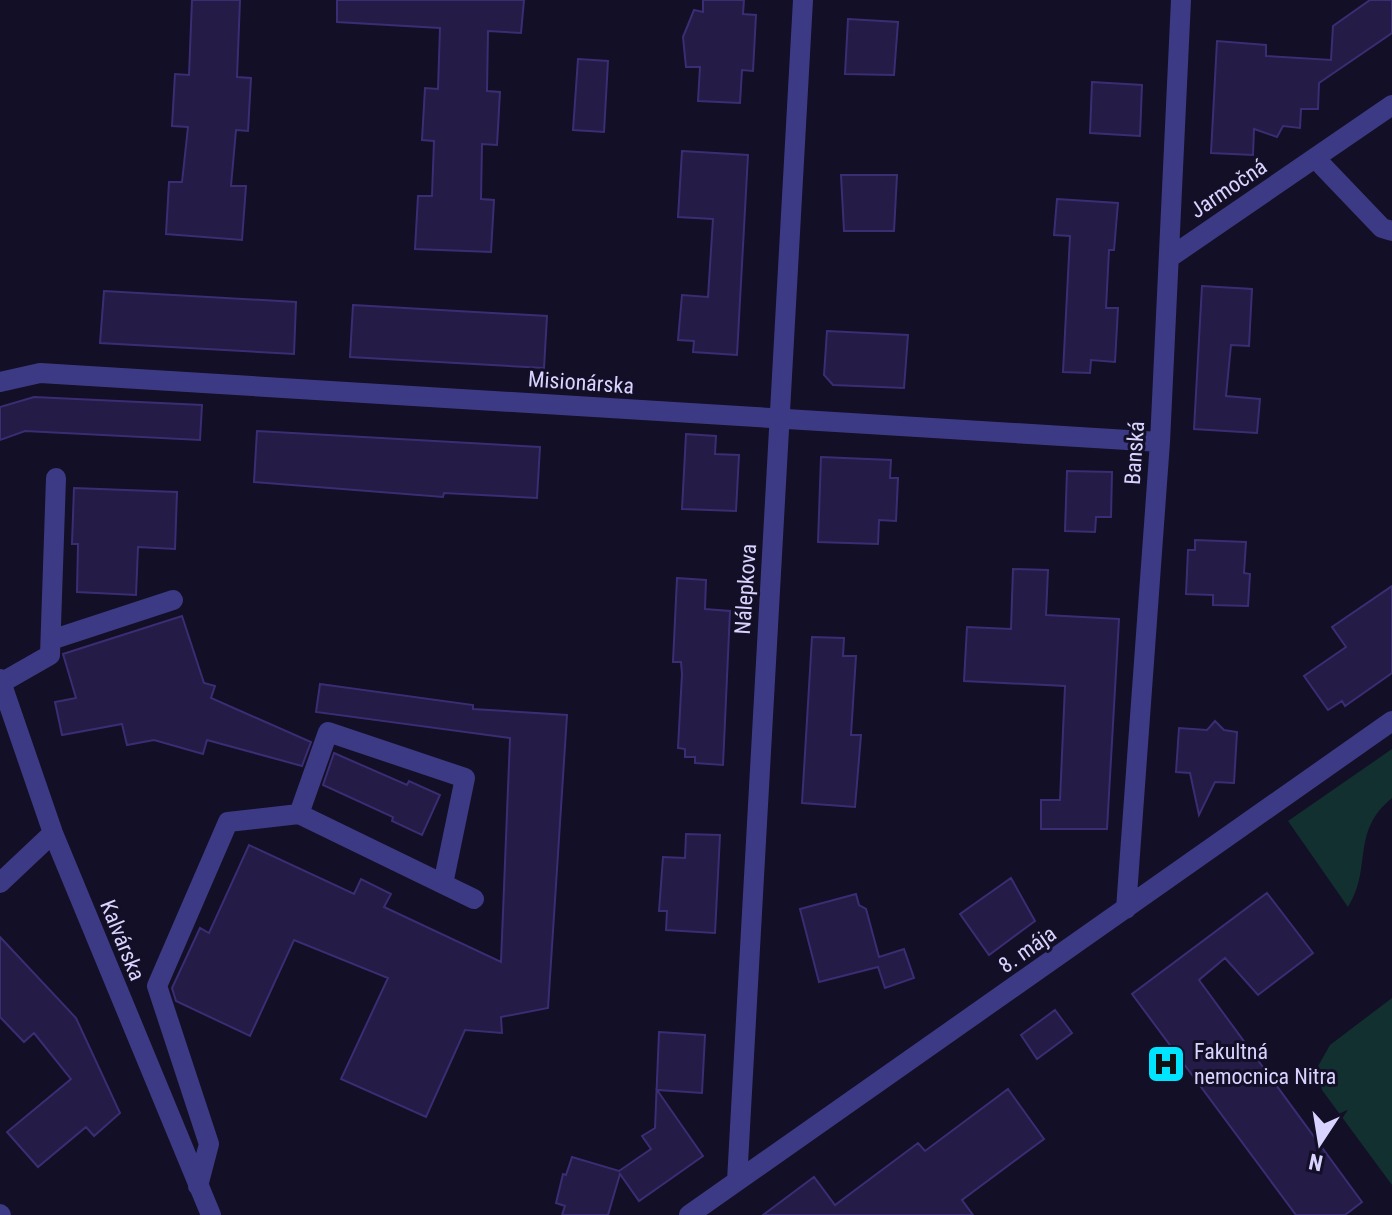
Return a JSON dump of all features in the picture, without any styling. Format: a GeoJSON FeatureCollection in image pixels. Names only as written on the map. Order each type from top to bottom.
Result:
{"type":"FeatureCollection","features":[{"type":"Feature","properties":{"kind":"street","name":"Nálepkova"},"geometry":{"type":"LineString","coordinates":[[737,1181],[803,0]]}},
{"type":"Feature","properties":{"kind":"street","name":"Banská"},"geometry":{"type":"LineString","coordinates":[[1126,909],[1160,442],[1181,0]]}},
{"type":"Feature","properties":{"kind":"street","name":"Jarmočná"},"geometry":{"type":"LineString","coordinates":[[1169,258],[1392,105]]}},
{"type":"Feature","properties":{"kind":"street"},"geometry":{"type":"LineString","coordinates":[[1315,158],[1382,228],[1392,231]]}},
{"type":"Feature","properties":{"kind":"street","name":"Misionárska"},"geometry":{"type":"LineString","coordinates":[[0,382],[40,373],[1160,442]]}},
{"type":"Feature","properties":{"kind":"street"},"geometry":{"type":"LineString","coordinates":[[1,681],[50,655],[56,478]]}},
{"type":"Feature","properties":{"kind":"street"},"geometry":{"type":"LineString","coordinates":[[51,640],[173,600]]}},
{"type":"Feature","properties":{"kind":"street","name":"Kalvárska"},"geometry":{"type":"LineString","coordinates":[[1,681],[53,833],[211,1215]]}},
{"type":"Feature","properties":{"kind":"street","name":"8. mája"},"geometry":{"type":"LineString","coordinates":[[689,1215],[1392,721]]}},
{"type":"Feature","properties":{"kind":"street"},"geometry":{"type":"LineString","coordinates":[[299,814],[328,732],[465,778],[443,884]]}},
{"type":"Feature","properties":{"kind":"street"},"geometry":{"type":"LineString","coordinates":[[198,1186],[209,1144],[157,986],[228,822],[299,814],[474,899]]}},
{"type":"Feature","properties":{"kind":"street"},"geometry":{"type":"LineString","coordinates":[[0,883],[53,833]]}},
{"type":"Feature","properties":{"kind":"green space"},"geometry":{"type":"Polygon","coordinates":[[[1392,749],[1392,798],[1371,824],[1360,878],[1348,907],[1288,821],[1392,749]]]}},
{"type":"Feature","properties":{"kind":"green space"},"geometry":{"type":"Polygon","coordinates":[[[1392,998],[1392,1185],[1322,1090],[1317,1068],[1330,1045],[1392,998]]]}},
{"type":"Feature","properties":{"kind":"building"},"geometry":{"type":"Polygon","coordinates":[[[192,0],[240,0],[237,77],[251,78],[248,131],[236,130],[231,186],[246,186],[242,240],[166,234],[169,182],[182,182],[188,127],[172,126],[175,74],[189,75],[192,0]]]}},
{"type":"Feature","properties":{"kind":"building"},"geometry":{"type":"Polygon","coordinates":[[[337,0],[524,0],[521,33],[488,31],[487,91],[500,92],[497,145],[482,144],[481,199],[494,200],[491,252],[415,249],[418,196],[432,196],[434,141],[422,140],[425,88],[438,89],[440,28],[337,22],[337,0]]]}},
{"type":"Feature","properties":{"kind":"building"},"geometry":{"type":"Polygon","coordinates":[[[703,0],[744,0],[743,14],[756,15],[753,71],[742,70],[740,103],[698,101],[700,67],[686,67],[683,37],[694,10],[703,12],[703,0]]]}},
{"type":"Feature","properties":{"kind":"building"},"geometry":{"type":"Polygon","coordinates":[[[1370,0],[1392,0],[1392,33],[1319,83],[1318,109],[1301,109],[1300,128],[1283,126],[1277,137],[1254,129],[1253,155],[1211,153],[1217,41],[1266,45],[1266,56],[1331,60],[1333,26],[1370,0]]]}},
{"type":"Feature","properties":{"kind":"building"},"geometry":{"type":"Polygon","coordinates":[[[848,19],[898,22],[894,75],[845,74],[848,19]]]}},
{"type":"Feature","properties":{"kind":"building"},"geometry":{"type":"Polygon","coordinates":[[[578,59],[608,61],[604,132],[573,130],[578,59]]]}},
{"type":"Feature","properties":{"kind":"building"},"geometry":{"type":"Polygon","coordinates":[[[1092,82],[1142,85],[1140,136],[1090,133],[1092,82]]]}},
{"type":"Feature","properties":{"kind":"building"},"geometry":{"type":"Polygon","coordinates":[[[682,151],[748,155],[737,355],[693,352],[694,341],[678,340],[682,295],[708,297],[713,219],[678,217],[682,151]]]}},
{"type":"Feature","properties":{"kind":"building"},"geometry":{"type":"Polygon","coordinates":[[[841,175],[897,175],[894,231],[844,231],[841,175]]]}},
{"type":"Feature","properties":{"kind":"building"},"geometry":{"type":"Polygon","coordinates":[[[1057,199],[1118,203],[1114,250],[1109,250],[1106,308],[1118,308],[1115,362],[1091,360],[1090,373],[1063,372],[1070,236],[1054,235],[1057,199]]]}},
{"type":"Feature","properties":{"kind":"building"},"geometry":{"type":"Polygon","coordinates":[[[1202,286],[1252,289],[1249,346],[1231,345],[1226,396],[1260,399],[1257,433],[1194,429],[1202,286]]]}},
{"type":"Feature","properties":{"kind":"building"},"geometry":{"type":"Polygon","coordinates":[[[104,291],[296,302],[294,354],[100,343],[104,291]]]}},
{"type":"Feature","properties":{"kind":"building"},"geometry":{"type":"Polygon","coordinates":[[[353,305],[547,316],[544,368],[350,357],[353,305]]]}},
{"type":"Feature","properties":{"kind":"building"},"geometry":{"type":"Polygon","coordinates":[[[827,331],[908,335],[904,388],[833,385],[824,375],[827,331]]]}},
{"type":"Feature","properties":{"kind":"building"},"geometry":{"type":"Polygon","coordinates":[[[34,397],[202,405],[200,440],[25,431],[0,440],[0,407],[34,397]]]}},
{"type":"Feature","properties":{"kind":"building"},"geometry":{"type":"Polygon","coordinates":[[[257,431],[540,447],[537,498],[444,493],[443,497],[254,482],[257,431]]]}},
{"type":"Feature","properties":{"kind":"building"},"geometry":{"type":"Polygon","coordinates":[[[686,434],[716,436],[715,454],[739,455],[736,511],[682,509],[686,434]]]}},
{"type":"Feature","properties":{"kind":"building"},"geometry":{"type":"Polygon","coordinates":[[[821,457],[891,460],[890,478],[898,478],[896,521],[879,520],[878,544],[818,542],[821,457]]]}},
{"type":"Feature","properties":{"kind":"building"},"geometry":{"type":"Polygon","coordinates":[[[1067,471],[1112,472],[1111,517],[1096,517],[1095,532],[1065,531],[1067,471]]]}},
{"type":"Feature","properties":{"kind":"building"},"geometry":{"type":"Polygon","coordinates":[[[74,488],[177,492],[175,549],[138,547],[136,595],[77,592],[78,544],[72,544],[74,488]]]}},
{"type":"Feature","properties":{"kind":"building"},"geometry":{"type":"Polygon","coordinates":[[[1195,540],[1246,542],[1244,573],[1250,574],[1248,606],[1213,605],[1213,595],[1186,594],[1188,550],[1195,550],[1195,540]]]}},
{"type":"Feature","properties":{"kind":"building"},"geometry":{"type":"Polygon","coordinates":[[[1013,569],[1048,570],[1046,615],[1119,619],[1107,829],[1041,829],[1041,800],[1060,800],[1065,686],[964,681],[967,627],[1011,629],[1013,569]]]}},
{"type":"Feature","properties":{"kind":"building"},"geometry":{"type":"Polygon","coordinates":[[[677,578],[706,580],[705,609],[730,611],[723,765],[695,763],[695,757],[685,757],[685,749],[678,748],[682,674],[681,662],[673,662],[677,578]]]}},
{"type":"Feature","properties":{"kind":"building"},"geometry":{"type":"Polygon","coordinates":[[[1392,586],[1392,673],[1345,706],[1342,701],[1328,710],[1304,676],[1346,647],[1332,627],[1392,586]]]}},
{"type":"Feature","properties":{"kind":"building"},"geometry":{"type":"Polygon","coordinates":[[[182,616],[204,683],[215,686],[211,698],[311,742],[302,766],[207,740],[203,754],[154,740],[127,745],[122,724],[62,735],[55,702],[76,698],[63,654],[182,616]]]}},
{"type":"Feature","properties":{"kind":"building"},"geometry":{"type":"Polygon","coordinates":[[[812,637],[844,638],[843,656],[856,656],[851,735],[861,735],[855,807],[802,803],[812,637]]]}},
{"type":"Feature","properties":{"kind":"building"},"geometry":{"type":"Polygon","coordinates":[[[320,684],[473,705],[473,709],[567,715],[548,1008],[501,1017],[502,1033],[465,1030],[426,1117],[341,1079],[388,978],[294,940],[250,1036],[176,1001],[172,988],[200,928],[209,933],[249,845],[354,894],[361,879],[391,894],[384,907],[501,962],[510,738],[316,712],[320,684]]]}},
{"type":"Feature","properties":{"kind":"building"},"geometry":{"type":"Polygon","coordinates":[[[1215,721],[1224,730],[1237,732],[1234,783],[1215,782],[1199,815],[1190,773],[1176,772],[1179,728],[1207,730],[1215,721]]]}},
{"type":"Feature","properties":{"kind":"building"},"geometry":{"type":"Polygon","coordinates":[[[334,753],[407,785],[409,781],[440,795],[422,835],[392,821],[393,817],[323,785],[334,753]]]}},
{"type":"Feature","properties":{"kind":"building"},"geometry":{"type":"Polygon","coordinates":[[[686,834],[720,835],[715,933],[666,930],[667,911],[659,911],[663,857],[685,858],[686,834]]]}},
{"type":"Feature","properties":{"kind":"building"},"geometry":{"type":"Polygon","coordinates":[[[1011,878],[1035,921],[989,955],[960,914],[1011,878]]]}},
{"type":"Feature","properties":{"kind":"building"},"geometry":{"type":"Polygon","coordinates":[[[1267,893],[1313,953],[1258,995],[1225,958],[1199,980],[1362,1202],[1345,1215],[1296,1215],[1132,994],[1267,893]]]}},
{"type":"Feature","properties":{"kind":"building"},"geometry":{"type":"Polygon","coordinates":[[[856,894],[859,905],[866,909],[879,957],[904,949],[914,978],[885,988],[878,967],[819,982],[800,909],[856,894]]]}},
{"type":"Feature","properties":{"kind":"building"},"geometry":{"type":"Polygon","coordinates":[[[0,937],[76,1018],[120,1113],[94,1136],[86,1127],[38,1167],[7,1132],[71,1079],[34,1033],[24,1042],[0,1017],[0,937]]]}},
{"type":"Feature","properties":{"kind":"building"},"geometry":{"type":"Polygon","coordinates":[[[1055,1010],[1072,1033],[1037,1059],[1021,1035],[1055,1010]]]}},
{"type":"Feature","properties":{"kind":"building"},"geometry":{"type":"Polygon","coordinates":[[[659,1032],[705,1035],[702,1093],[657,1090],[703,1156],[639,1201],[620,1174],[608,1215],[562,1215],[565,1206],[556,1203],[563,1174],[566,1175],[572,1157],[619,1171],[651,1149],[642,1136],[655,1128],[659,1032]]]}},
{"type":"Feature","properties":{"kind":"building"},"geometry":{"type":"Polygon","coordinates":[[[1008,1089],[1044,1139],[962,1200],[973,1215],[763,1215],[814,1177],[835,1205],[918,1143],[925,1151],[1008,1089]]]}},
{"type":"Feature","properties":{"kind":"place","name":"Fakultná nemocnica Nitra"},"geometry":{"type":"Point","coordinates":[1166,1064]}}]}
